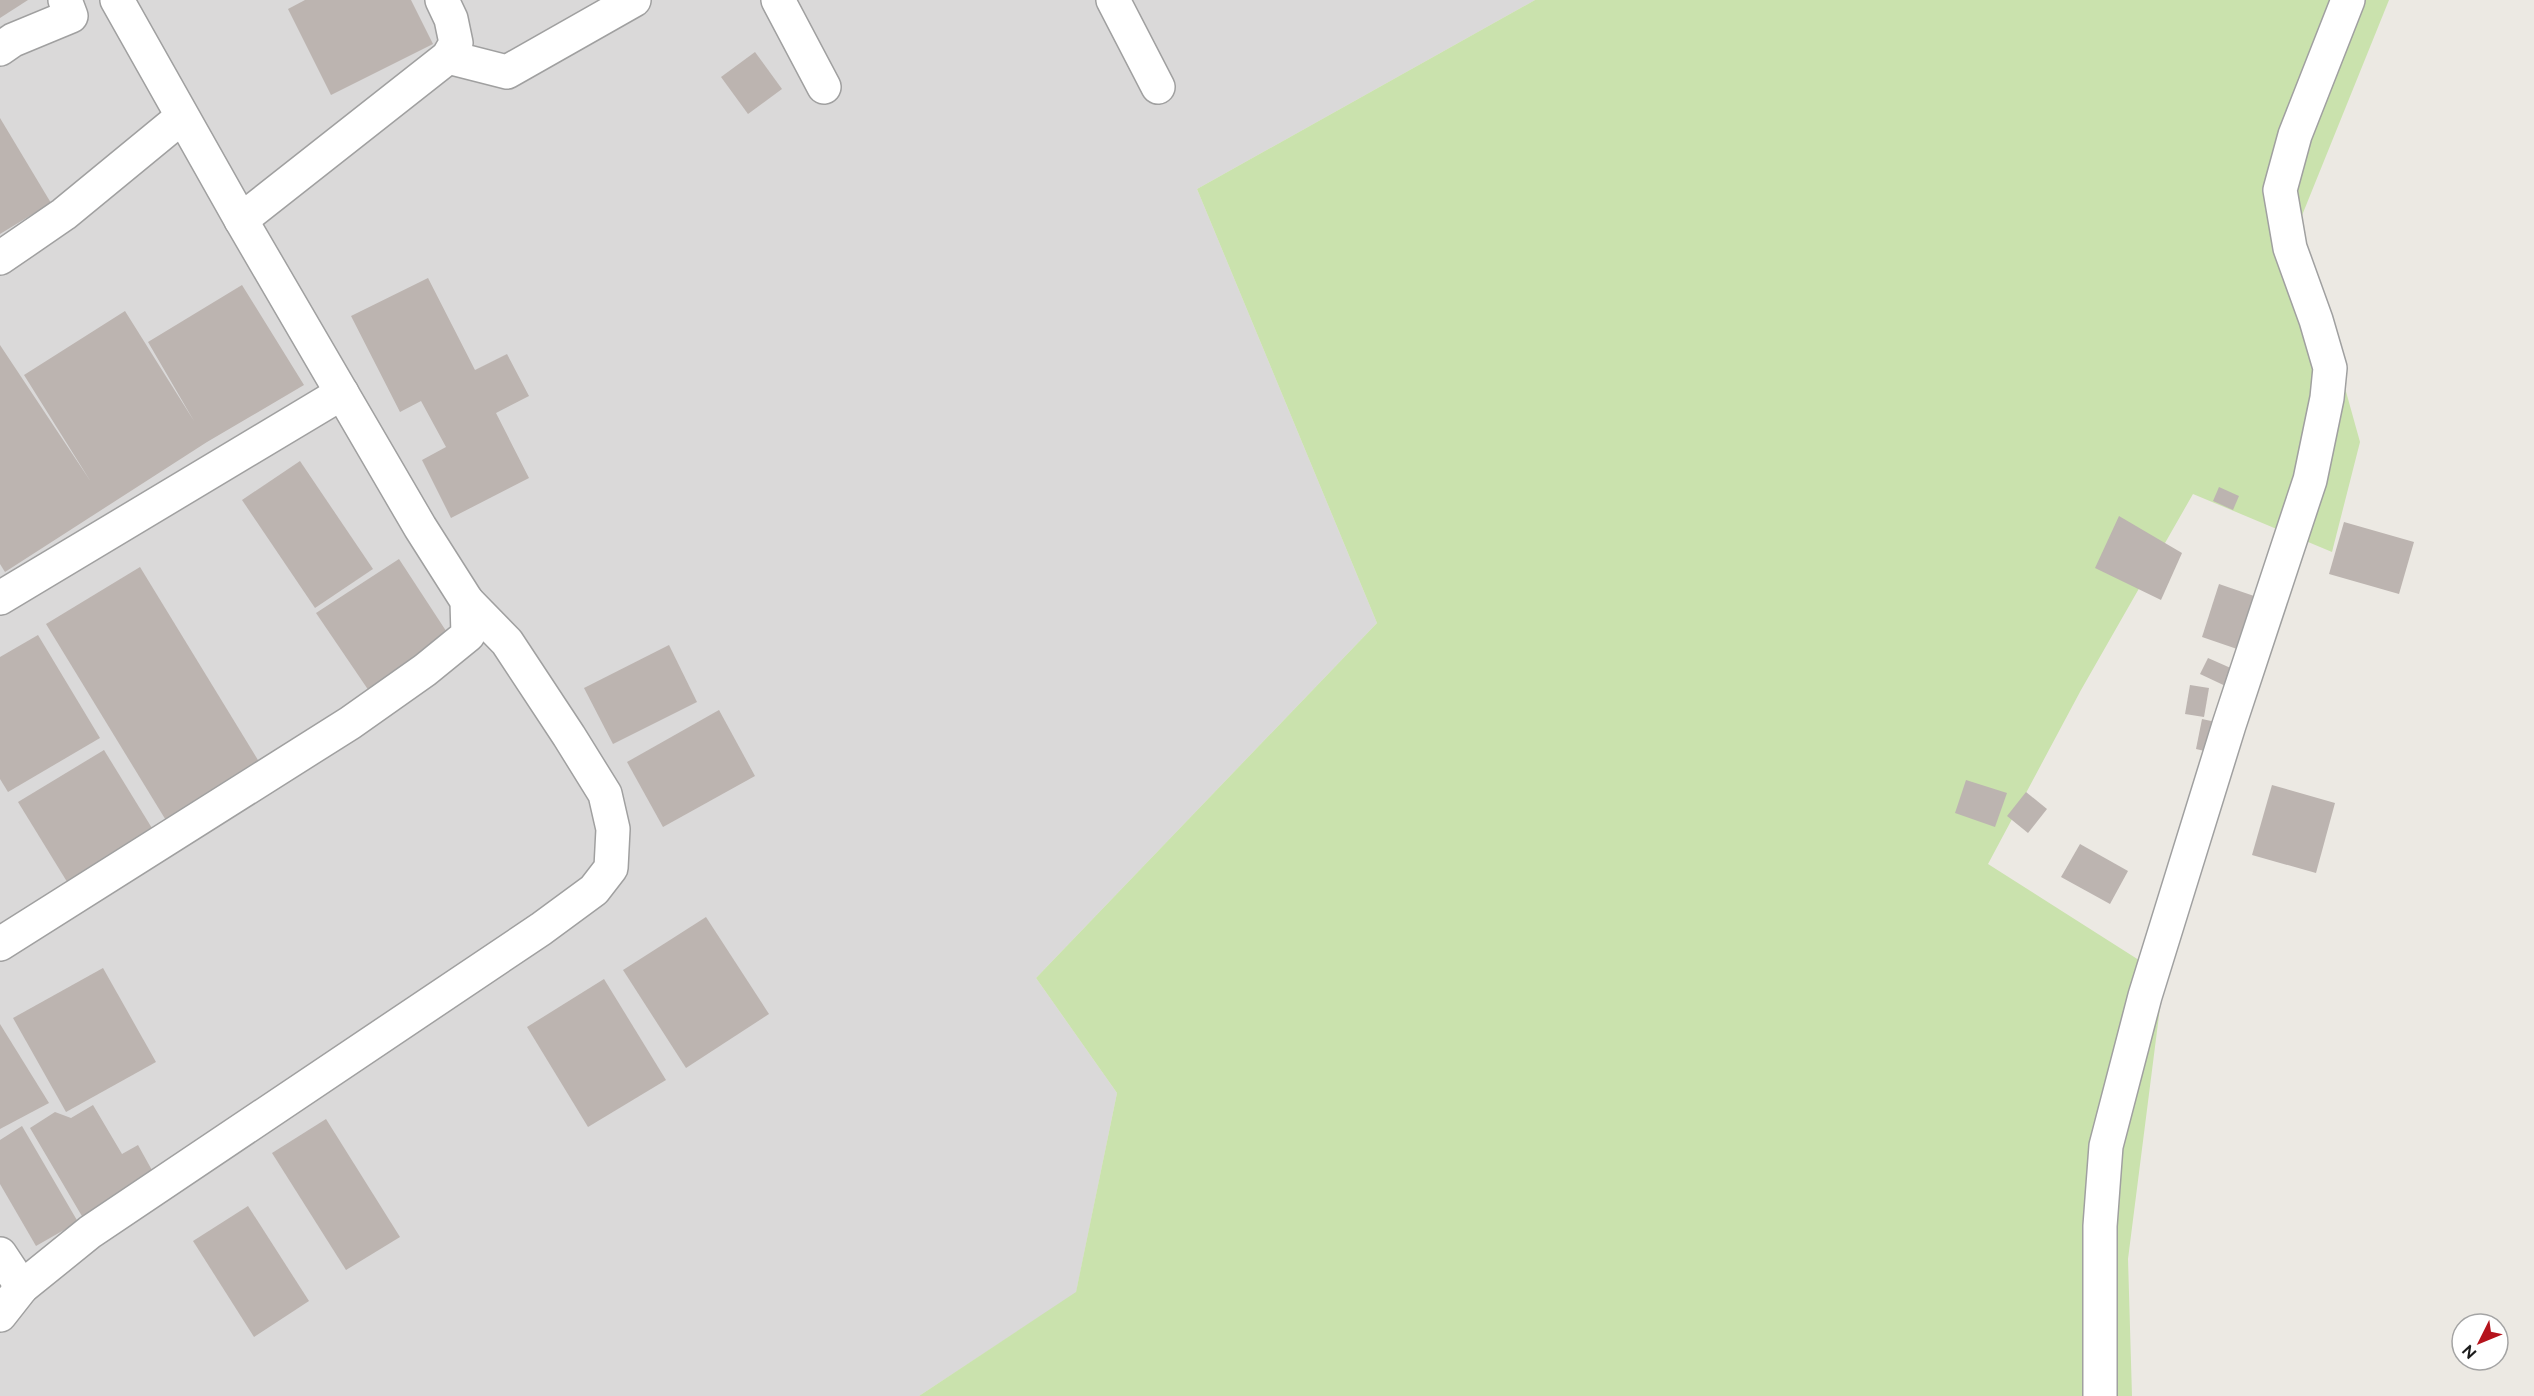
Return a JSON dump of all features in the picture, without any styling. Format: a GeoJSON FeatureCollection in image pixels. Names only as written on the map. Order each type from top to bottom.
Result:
{"type":"FeatureCollection","features":[{"type":"Feature","properties":{"kind":"street"},"geometry":{"type":"LineString","coordinates":[[0,49],[13,40],[71,16],[65,0]]}},
{"type":"Feature","properties":{"kind":"street"},"geometry":{"type":"LineString","coordinates":[[0,1315],[22,1287],[90,1232],[541,929],[594,890],[611,868],[613,829],[605,794],[507,642],[467,602],[420,527],[241,220],[117,0]]}},
{"type":"Feature","properties":{"kind":"street"},"geometry":{"type":"LineString","coordinates":[[241,220],[448,57],[456,43],[451,19],[442,0]]}},
{"type":"Feature","properties":{"kind":"street"},"geometry":{"type":"LineString","coordinates":[[448,57],[507,72],[634,0]]}},
{"type":"Feature","properties":{"kind":"street"},"geometry":{"type":"LineString","coordinates":[[778,0],[824,87]]}},
{"type":"Feature","properties":{"kind":"street"},"geometry":{"type":"LineString","coordinates":[[1113,0],[1158,87]]}},
{"type":"Feature","properties":{"kind":"street"},"geometry":{"type":"LineString","coordinates":[[2100,1396],[2100,1226],[2106,1146],[2145,996],[2229,725],[2310,480],[2327,398],[2330,368],[2316,320],[2290,248],[2280,190],[2295,135],[2348,0]]}},
{"type":"Feature","properties":{"kind":"street"},"geometry":{"type":"LineString","coordinates":[[0,258],[64,214],[182,117]]}},
{"type":"Feature","properties":{"kind":"street"},"geometry":{"type":"LineString","coordinates":[[0,598],[342,393]]}},
{"type":"Feature","properties":{"kind":"street"},"geometry":{"type":"LineString","coordinates":[[0,944],[350,723],[425,670],[468,635],[467,602]]}},
{"type":"Feature","properties":{"kind":"street"},"geometry":{"type":"LineString","coordinates":[[0,1254],[22,1287]]}},
{"type":"Feature","properties":{"kind":"shaded area"},"geometry":{"type":"Polygon","coordinates":[[[0,0],[1535,0],[1197,189],[1377,623],[1036,978],[1117,1093],[1076,1293],[919,1396],[0,1396],[0,0]]]}},
{"type":"Feature","properties":{"kind":"green space"},"geometry":{"type":"Polygon","coordinates":[[[1535,0],[2389,0],[2282,265],[2345,388],[2360,442],[2332,552],[2193,494],[2081,690],[1988,864],[2164,976],[2128,1259],[2132,1396],[919,1396],[1076,1292],[1117,1093],[1036,978],[1377,623],[1197,189],[1535,0]]]}},
{"type":"Feature","properties":{"kind":"building"},"geometry":{"type":"Polygon","coordinates":[[[0,0],[28,0],[0,18],[0,0]]]}},
{"type":"Feature","properties":{"kind":"building"},"geometry":{"type":"Polygon","coordinates":[[[305,0],[411,0],[433,44],[331,95],[288,9],[305,0]]]}},
{"type":"Feature","properties":{"kind":"building"},"geometry":{"type":"Polygon","coordinates":[[[755,52],[782,89],[748,114],[721,77],[755,52]]]}},
{"type":"Feature","properties":{"kind":"building"},"geometry":{"type":"Polygon","coordinates":[[[0,118],[51,203],[0,234],[0,118]]]}},
{"type":"Feature","properties":{"kind":"building"},"geometry":{"type":"Polygon","coordinates":[[[428,278],[475,370],[507,354],[529,396],[496,413],[529,478],[451,518],[422,460],[446,447],[421,401],[400,412],[351,316],[428,278]]]}},
{"type":"Feature","properties":{"kind":"building"},"geometry":{"type":"Polygon","coordinates":[[[242,285],[304,385],[207,442],[5,572],[0,564],[0,345],[91,482],[24,375],[125,311],[194,421],[148,342],[242,285]]]}},
{"type":"Feature","properties":{"kind":"building"},"geometry":{"type":"Polygon","coordinates":[[[300,461],[373,569],[315,608],[242,500],[300,461]]]}},
{"type":"Feature","properties":{"kind":"building"},"geometry":{"type":"Polygon","coordinates":[[[2219,487],[2239,496],[2233,510],[2213,501],[2219,487]]]}},
{"type":"Feature","properties":{"kind":"building"},"geometry":{"type":"Polygon","coordinates":[[[2119,516],[2182,553],[2161,600],[2095,568],[2119,516]]]}},
{"type":"Feature","properties":{"kind":"building"},"geometry":{"type":"Polygon","coordinates":[[[2344,522],[2414,542],[2399,594],[2329,574],[2344,522]]]}},
{"type":"Feature","properties":{"kind":"building"},"geometry":{"type":"Polygon","coordinates":[[[399,559],[450,637],[369,691],[316,613],[399,559]]]}},
{"type":"Feature","properties":{"kind":"building"},"geometry":{"type":"Polygon","coordinates":[[[140,567],[261,765],[167,822],[46,624],[140,567]]]}},
{"type":"Feature","properties":{"kind":"building"},"geometry":{"type":"Polygon","coordinates":[[[2219,584],[2257,597],[2240,650],[2202,637],[2219,584]]]}},
{"type":"Feature","properties":{"kind":"building"},"geometry":{"type":"Polygon","coordinates":[[[38,635],[100,738],[8,792],[0,779],[0,657],[38,635]]]}},
{"type":"Feature","properties":{"kind":"building"},"geometry":{"type":"Polygon","coordinates":[[[669,645],[697,702],[613,744],[584,688],[669,645]]]}},
{"type":"Feature","properties":{"kind":"building"},"geometry":{"type":"Polygon","coordinates":[[[2208,658],[2242,673],[2234,690],[2200,674],[2208,658]]]}},
{"type":"Feature","properties":{"kind":"building"},"geometry":{"type":"Polygon","coordinates":[[[2190,685],[2209,688],[2204,717],[2185,714],[2190,685]]]}},
{"type":"Feature","properties":{"kind":"building"},"geometry":{"type":"Polygon","coordinates":[[[719,710],[755,776],[663,827],[627,762],[719,710]]]}},
{"type":"Feature","properties":{"kind":"building"},"geometry":{"type":"Polygon","coordinates":[[[2202,719],[2225,724],[2218,754],[2196,749],[2202,719]]]}},
{"type":"Feature","properties":{"kind":"building"},"geometry":{"type":"Polygon","coordinates":[[[104,750],[155,833],[69,885],[18,802],[104,750]]]}},
{"type":"Feature","properties":{"kind":"building"},"geometry":{"type":"Polygon","coordinates":[[[1966,780],[2007,793],[1995,827],[1955,813],[1966,780]]]}},
{"type":"Feature","properties":{"kind":"building"},"geometry":{"type":"Polygon","coordinates":[[[2272,785],[2335,803],[2316,873],[2252,855],[2272,785]]]}},
{"type":"Feature","properties":{"kind":"building"},"geometry":{"type":"Polygon","coordinates":[[[2026,792],[2047,809],[2028,833],[2007,816],[2026,792]]]}},
{"type":"Feature","properties":{"kind":"building"},"geometry":{"type":"Polygon","coordinates":[[[2080,844],[2128,871],[2110,904],[2061,877],[2080,844]]]}},
{"type":"Feature","properties":{"kind":"building"},"geometry":{"type":"Polygon","coordinates":[[[706,917],[769,1014],[686,1068],[623,970],[706,917]]]}},
{"type":"Feature","properties":{"kind":"building"},"geometry":{"type":"Polygon","coordinates":[[[103,968],[156,1062],[66,1112],[13,1018],[103,968]]]}},
{"type":"Feature","properties":{"kind":"building"},"geometry":{"type":"Polygon","coordinates":[[[604,979],[666,1080],[588,1127],[527,1027],[604,979]]]}},
{"type":"Feature","properties":{"kind":"building"},"geometry":{"type":"Polygon","coordinates":[[[0,1024],[49,1103],[0,1129],[0,1024]]]}},
{"type":"Feature","properties":{"kind":"building"},"geometry":{"type":"Polygon","coordinates":[[[93,1105],[122,1154],[138,1145],[158,1181],[86,1223],[30,1128],[55,1112],[71,1118],[93,1105]]]}},
{"type":"Feature","properties":{"kind":"building"},"geometry":{"type":"Polygon","coordinates":[[[326,1119],[400,1237],[346,1270],[272,1153],[326,1119]]]}},
{"type":"Feature","properties":{"kind":"building"},"geometry":{"type":"Polygon","coordinates":[[[22,1126],[78,1222],[36,1246],[0,1184],[0,1140],[22,1126]]]}},
{"type":"Feature","properties":{"kind":"building"},"geometry":{"type":"Polygon","coordinates":[[[248,1206],[309,1301],[254,1337],[193,1241],[248,1206]]]}}]}
